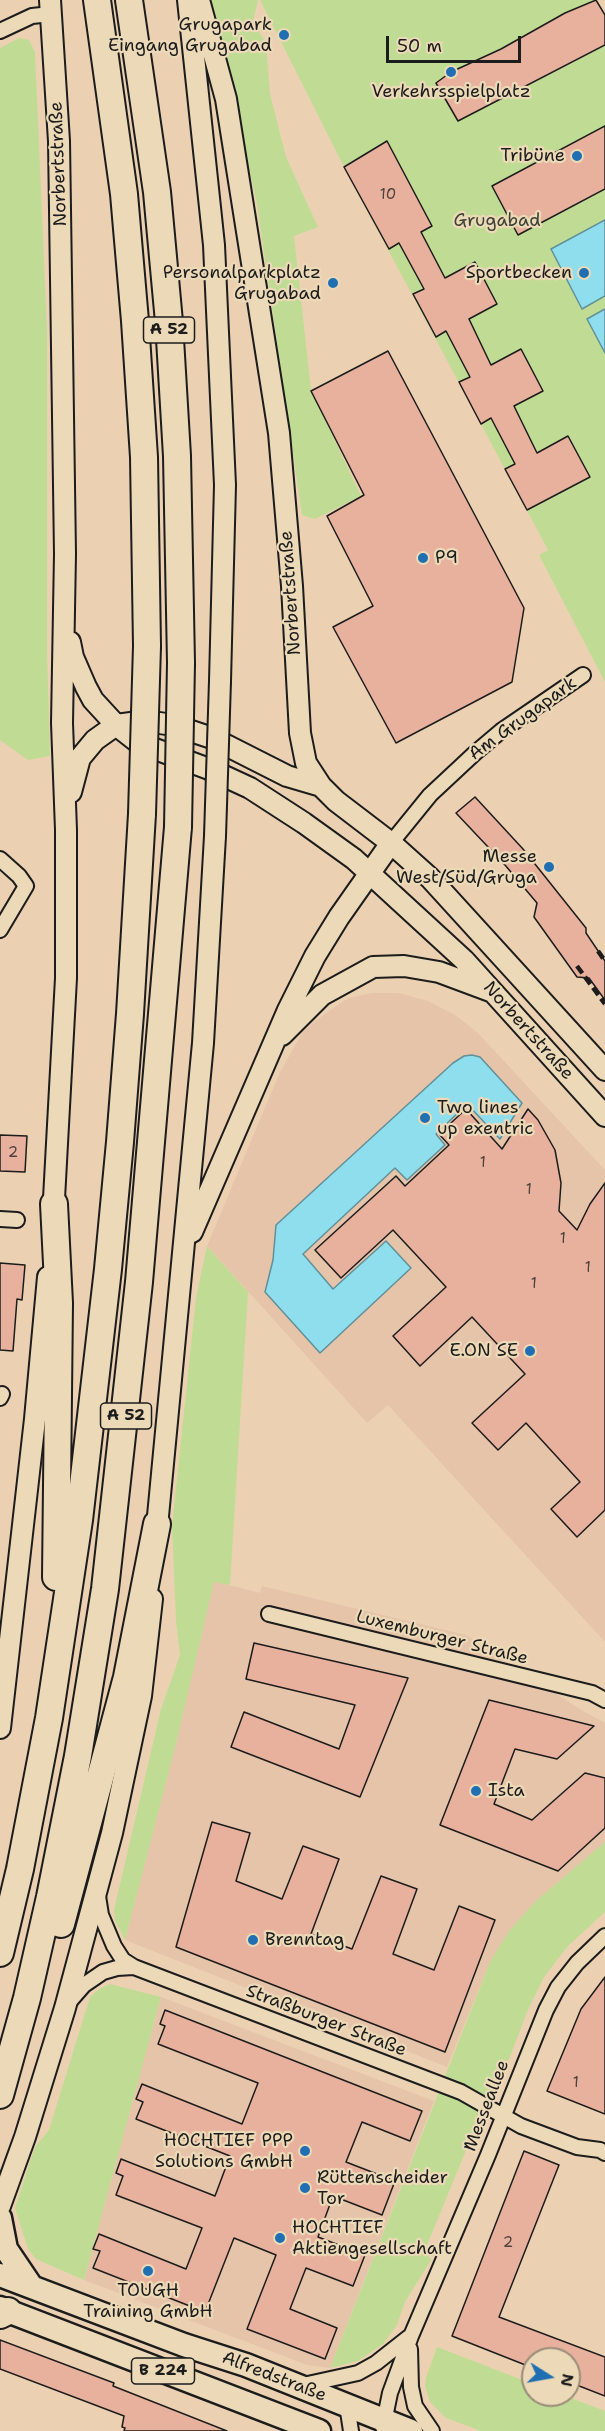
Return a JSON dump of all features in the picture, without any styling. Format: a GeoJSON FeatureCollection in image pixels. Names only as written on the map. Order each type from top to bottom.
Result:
{"type":"FeatureCollection","features":[{"type":"Feature","properties":{"kind":"highway","name":"A 52"},"geometry":{"type":"LineString","coordinates":[[0,1953],[24,1848],[49,1718],[79,1520],[108,1269],[130,1014],[142,814],[147,646],[144,457],[123,184],[97,0]]}},
{"type":"Feature","properties":{"kind":"highway","name":"A 52"},"geometry":{"type":"LineString","coordinates":[[0,2096],[27,1998],[78,1756],[105,1589],[138,1293],[178,827],[181,663],[177,456],[169,322],[157,192],[129,0]]}},
{"type":"Feature","properties":{"kind":"highway"},"geometry":{"type":"LineString","coordinates":[[49,1718],[50,1648],[58,1524],[59,1303],[54,1204]]}},
{"type":"Feature","properties":{"kind":"highway"},"geometry":{"type":"LineString","coordinates":[[27,1998],[52,1951],[87,1828],[127,1677],[157,1524]]}},
{"type":"Feature","properties":{"kind":"main road"},"geometry":{"type":"LineString","coordinates":[[0,2206],[25,2137],[98,1890],[141,1696],[150,1625],[157,1524],[203,1043],[215,836],[224,461],[214,246],[188,0]]}},
{"type":"Feature","properties":{"kind":"main road","name":"Norbertstraße"},"geometry":{"type":"LineString","coordinates":[[199,0],[226,99],[279,433],[302,747],[306,763],[321,786],[346,810],[391,843],[430,878],[605,1070]]}},
{"type":"Feature","properties":{"kind":"main road","name":"Norbertstraße"},"geometry":{"type":"LineString","coordinates":[[50,7],[60,141],[65,615],[69,640],[79,673],[93,700],[116,725],[140,743],[209,769],[250,788],[304,823],[371,873],[445,941],[605,1116]]}},
{"type":"Feature","properties":{"kind":"main road"},"geometry":{"type":"LineString","coordinates":[[0,1728],[35,1419],[54,1204],[66,978],[66,810],[62,723],[65,615]]}},
{"type":"Feature","properties":{"kind":"main road"},"geometry":{"type":"LineString","coordinates":[[66,810],[80,758],[95,740],[116,725],[146,721],[173,725],[219,741],[287,776],[321,786]]}},
{"type":"Feature","properties":{"kind":"main road","name":"Am Grugapark"},"geometry":{"type":"LineString","coordinates":[[185,1248],[274,1042],[315,956],[339,917],[391,843]]}},
{"type":"Feature","properties":{"kind":"main road"},"geometry":{"type":"LineString","coordinates":[[274,1042],[322,995],[374,968],[404,966],[439,972],[492,992]]}},
{"type":"Feature","properties":{"kind":"main road"},"geometry":{"type":"LineString","coordinates":[[0,2218],[6,2249],[31,2286]]}},
{"type":"Feature","properties":{"kind":"main road","name":"Alfredstraße"},"geometry":{"type":"LineString","coordinates":[[0,2275],[184,2345],[300,2386],[346,2405],[383,2426],[411,2431]]}},
{"type":"Feature","properties":{"kind":"main road","name":"Alfredstraße"},"geometry":{"type":"LineString","coordinates":[[3,2311],[319,2431]]}},
{"type":"Feature","properties":{"kind":"street"},"geometry":{"type":"LineString","coordinates":[[0,31],[50,7]]}},
{"type":"Feature","properties":{"kind":"street","name":"Am Grugapark"},"geometry":{"type":"LineString","coordinates":[[391,843],[430,795],[475,753],[501,731],[583,675]]}},
{"type":"Feature","properties":{"kind":"street"},"geometry":{"type":"LineString","coordinates":[[0,859],[19,876],[26,886],[0,930]]}},
{"type":"Feature","properties":{"kind":"street"},"geometry":{"type":"LineString","coordinates":[[0,1219],[17,1220]]}},
{"type":"Feature","properties":{"kind":"street","name":"Luxemburger Straße"},"geometry":{"type":"LineString","coordinates":[[269,1614],[592,1693],[605,1700]]}},
{"type":"Feature","properties":{"kind":"street","name":"Straßburger Straße"},"geometry":{"type":"LineString","coordinates":[[98,1890],[101,1915],[114,1946],[123,1960],[134,1967],[461,2092],[521,2126],[577,2147],[600,2150],[605,2153]]}},
{"type":"Feature","properties":{"kind":"street","name":"Messeallee"},"geometry":{"type":"LineString","coordinates":[[383,2426],[390,2393],[411,2336],[488,2155],[502,2114],[534,2037],[558,1988],[577,1963],[605,1936]]}},
{"type":"Feature","properties":{"kind":"street"},"geometry":{"type":"LineString","coordinates":[[65,2008],[84,1985],[97,1975],[117,1968],[134,1967]]}},
{"type":"Feature","properties":{"kind":"street","name":"Messeallee"},"geometry":{"type":"LineString","coordinates":[[300,2386],[358,2373],[376,2363],[411,2336]]}},
{"type":"Feature","properties":{"kind":"street","name":"Messeallee"},"geometry":{"type":"LineString","coordinates":[[411,2336],[411,2387],[416,2406],[432,2431]]}},
{"type":"Feature","properties":{"kind":"street"},"geometry":{"type":"LineString","coordinates":[[346,2405],[351,2431]]}},
{"type":"Feature","properties":{"kind":"shaded area"},"geometry":{"type":"Polygon","coordinates":[[[372,993],[399,993],[428,1001],[455,1015],[477,1032],[605,1170],[605,1642],[388,1405],[367,1423],[207,1246],[280,1072],[302,1033],[315,1021],[349,998],[372,993]]]}},
{"type":"Feature","properties":{"kind":"shaded area"},"geometry":{"type":"Polygon","coordinates":[[[214,1581],[260,1593],[262,1586],[466,1635],[605,1723],[605,1842],[536,1901],[509,1931],[490,1962],[447,2067],[125,1940],[176,1744],[214,1581]]]}},
{"type":"Feature","properties":{"kind":"shaded area"},"geometry":{"type":"Polygon","coordinates":[[[161,1997],[434,2101],[330,2368],[307,2365],[84,2280],[161,1997]]]}},
{"type":"Feature","properties":{"kind":"green space"},"geometry":{"type":"Polygon","coordinates":[[[210,0],[258,0],[253,22],[266,43],[270,94],[286,157],[318,227],[294,236],[311,390],[361,496],[315,519],[302,515],[257,204],[210,0]]]}},
{"type":"Feature","properties":{"kind":"green space","name":"Grugabad"},"geometry":{"type":"Polygon","coordinates":[[[260,0],[596,0],[436,83],[458,121],[605,45],[605,682],[539,555],[548,550],[344,167],[260,0]]]}},
{"type":"Feature","properties":{"kind":"green space"},"geometry":{"type":"Polygon","coordinates":[[[19,38],[29,40],[35,52],[47,330],[47,654],[50,756],[28,760],[0,740],[0,48],[19,38]]]}},
{"type":"Feature","properties":{"kind":"green space"},"geometry":{"type":"Polygon","coordinates":[[[207,1246],[248,1292],[230,1585],[214,1582],[176,1744],[125,1940],[115,1920],[114,1910],[161,1709],[180,1655],[176,1621],[172,1526],[196,1298],[207,1246]]]}},
{"type":"Feature","properties":{"kind":"green space"},"geometry":{"type":"Polygon","coordinates":[[[605,1842],[605,1912],[568,1946],[544,1977],[527,2012],[476,2146],[469,2143],[425,2250],[431,2260],[405,2302],[397,2325],[383,2344],[358,2361],[330,2368],[490,1962],[509,1931],[536,1901],[605,1842]]]}},
{"type":"Feature","properties":{"kind":"green space"},"geometry":{"type":"Polygon","coordinates":[[[110,1984],[161,1997],[84,2280],[36,2259],[28,2249],[15,2208],[35,2147],[49,2130],[90,1997],[99,1989],[110,1984]]]}},
{"type":"Feature","properties":{"kind":"green space"},"geometry":{"type":"Polygon","coordinates":[[[437,2347],[521,2379],[521,2407],[581,2407],[581,2402],[605,2411],[605,2431],[481,2431],[446,2418],[430,2402],[425,2386],[437,2347]]]}},
{"type":"Feature","properties":{"kind":"water","name":"Sportbecken"},"geometry":{"type":"Polygon","coordinates":[[[605,220],[605,296],[582,309],[551,249],[605,220]]]}},
{"type":"Feature","properties":{"kind":"water"},"geometry":{"type":"Polygon","coordinates":[[[605,309],[605,353],[587,319],[605,309]]]}},
{"type":"Feature","properties":{"kind":"water"},"geometry":{"type":"Polygon","coordinates":[[[464,1056],[480,1057],[522,1103],[500,1139],[467,1104],[436,1134],[445,1145],[407,1180],[395,1168],[303,1254],[333,1289],[386,1241],[411,1268],[320,1353],[265,1292],[273,1260],[276,1225],[453,1063],[464,1056]]]}},
{"type":"Feature","properties":{"kind":"building"},"geometry":{"type":"Polygon","coordinates":[[[596,0],[605,15],[605,45],[458,121],[436,83],[451,72],[501,49],[565,13],[596,0]]]}},
{"type":"Feature","properties":{"kind":"building","name":"Tribüne"},"geometry":{"type":"Polygon","coordinates":[[[605,126],[605,189],[518,235],[492,186],[605,126]]]}},
{"type":"Feature","properties":{"kind":"building"},"geometry":{"type":"Polygon","coordinates":[[[387,141],[432,226],[421,232],[445,278],[475,262],[497,304],[469,319],[491,365],[521,349],[543,391],[514,406],[537,453],[568,436],[590,477],[527,510],[505,469],[515,464],[491,418],[481,424],[459,382],[470,377],[446,331],[436,337],[413,294],[424,289],[399,243],[389,249],[344,167],[387,141]]]}},
{"type":"Feature","properties":{"kind":"building","name":"P9"},"geometry":{"type":"Polygon","coordinates":[[[388,351],[524,608],[512,682],[396,743],[333,627],[373,606],[327,516],[364,495],[311,391],[388,351]]]}},
{"type":"Feature","properties":{"kind":"building"},"geometry":{"type":"Polygon","coordinates":[[[475,797],[523,849],[586,928],[586,933],[605,961],[605,1000],[589,978],[577,977],[534,917],[537,903],[456,813],[475,797]]]}},
{"type":"Feature","properties":{"kind":"building"},"geometry":{"type":"Polygon","coordinates":[[[466,1109],[502,1149],[528,1109],[538,1120],[555,1150],[561,1183],[559,1211],[577,1230],[590,1204],[605,1183],[605,1510],[577,1537],[551,1509],[580,1482],[526,1423],[498,1450],[472,1423],[525,1374],[472,1317],[420,1366],[393,1336],[446,1287],[393,1230],[341,1278],[315,1250],[396,1176],[405,1186],[449,1145],[439,1134],[466,1109]]]}},
{"type":"Feature","properties":{"kind":"building"},"geometry":{"type":"Polygon","coordinates":[[[0,1135],[27,1136],[25,1172],[0,1171],[0,1135]]]}},
{"type":"Feature","properties":{"kind":"building"},"geometry":{"type":"Polygon","coordinates":[[[0,1263],[25,1265],[22,1300],[17,1299],[13,1351],[0,1350],[0,1263]]]}},
{"type":"Feature","properties":{"kind":"building"},"geometry":{"type":"Polygon","coordinates":[[[254,1643],[408,1678],[360,1797],[231,1747],[244,1712],[339,1749],[355,1705],[246,1679],[254,1643]]]}},
{"type":"Feature","properties":{"kind":"building","name":"Ista"},"geometry":{"type":"Polygon","coordinates":[[[489,1700],[594,1726],[557,1759],[515,1749],[494,1804],[532,1820],[585,1773],[605,1778],[605,1828],[558,1871],[440,1825],[489,1700]]]}},
{"type":"Feature","properties":{"kind":"building","name":"Brenntag"},"geometry":{"type":"Polygon","coordinates":[[[212,1822],[250,1833],[236,1881],[282,1899],[303,1846],[339,1859],[311,1934],[352,1949],[381,1876],[417,1889],[393,1954],[434,1970],[459,1906],[495,1920],[445,2052],[176,1947],[212,1822]]]}},
{"type":"Feature","properties":{"kind":"building"},"geometry":{"type":"Polygon","coordinates":[[[605,1977],[605,2114],[547,2091],[581,2009],[605,1977]]]}},
{"type":"Feature","properties":{"kind":"building","name":"Rüttenscheider Tor"},"geometry":{"type":"Polygon","coordinates":[[[165,2010],[422,2111],[410,2141],[362,2122],[346,2162],[395,2181],[382,2215],[333,2196],[318,2237],[365,2255],[353,2286],[306,2268],[290,2309],[337,2328],[325,2359],[247,2329],[276,2255],[234,2238],[205,2312],[93,2268],[100,2251],[93,2249],[99,2234],[186,2269],[202,2228],[116,2195],[123,2176],[116,2173],[121,2159],[215,2196],[230,2156],[136,2119],[143,2102],[136,2099],[142,2084],[242,2124],[258,2083],[158,2044],[165,2026],[160,2024],[165,2010]]]}},
{"type":"Feature","properties":{"kind":"building"},"geometry":{"type":"Polygon","coordinates":[[[524,2151],[559,2165],[499,2317],[578,2347],[521,2347],[521,2363],[452,2336],[524,2151]]]}},
{"type":"Feature","properties":{"kind":"building"},"geometry":{"type":"Polygon","coordinates":[[[0,2340],[114,2383],[113,2386],[227,2431],[124,2431],[125,2428],[122,2427],[124,2416],[0,2369],[0,2340]]]}},
{"type":"Feature","properties":{"kind":"building"},"geometry":{"type":"Polygon","coordinates":[[[581,2348],[605,2357],[605,2396],[581,2387],[581,2348]]]}},
{"type":"Feature","properties":{"kind":"railway"},"geometry":{"type":"LineString","coordinates":[[598,951],[605,961]]}},
{"type":"Feature","properties":{"kind":"railway"},"geometry":{"type":"LineString","coordinates":[[577,966],[605,1004]]}},
{"type":"Feature","properties":{"kind":"place","name":"Grugapark Eingang Grugabad"},"geometry":{"type":"Point","coordinates":[284,35]}},
{"type":"Feature","properties":{"kind":"place","name":"Verkehrsspielplatz"},"geometry":{"type":"Point","coordinates":[451,72]}},
{"type":"Feature","properties":{"kind":"place","name":"Tribüne"},"geometry":{"type":"Point","coordinates":[577,156]}},
{"type":"Feature","properties":{"kind":"place","name":"Sportbecken"},"geometry":{"type":"Point","coordinates":[584,273]}},
{"type":"Feature","properties":{"kind":"place","name":"Personalparkplatz Grugabad"},"geometry":{"type":"Point","coordinates":[333,283]}},
{"type":"Feature","properties":{"kind":"place","name":"P9"},"geometry":{"type":"Point","coordinates":[423,558]}},
{"type":"Feature","properties":{"kind":"place","name":"Messe West/Süd/Gruga"},"geometry":{"type":"Point","coordinates":[549,867]}},
{"type":"Feature","properties":{"kind":"place","name":"Two lines up exentric"},"geometry":{"type":"Point","coordinates":[425,1118]}},
{"type":"Feature","properties":{"kind":"place","name":"E.ON SE"},"geometry":{"type":"Point","coordinates":[530,1351]}},
{"type":"Feature","properties":{"kind":"place","name":"Ista"},"geometry":{"type":"Point","coordinates":[476,1791]}},
{"type":"Feature","properties":{"kind":"place","name":"Brenntag"},"geometry":{"type":"Point","coordinates":[253,1940]}},
{"type":"Feature","properties":{"kind":"place","name":"HOCHTIEF PPP Solutions GmbH"},"geometry":{"type":"Point","coordinates":[305,2151]}},
{"type":"Feature","properties":{"kind":"place","name":"Rüttenscheider Tor"},"geometry":{"type":"Point","coordinates":[305,2188]}},
{"type":"Feature","properties":{"kind":"place","name":"HOCHTIEF Aktiengesellschaft"},"geometry":{"type":"Point","coordinates":[280,2238]}},
{"type":"Feature","properties":{"kind":"place","name":"TOUGH Training GmbH"},"geometry":{"type":"Point","coordinates":[148,2271]}}]}
